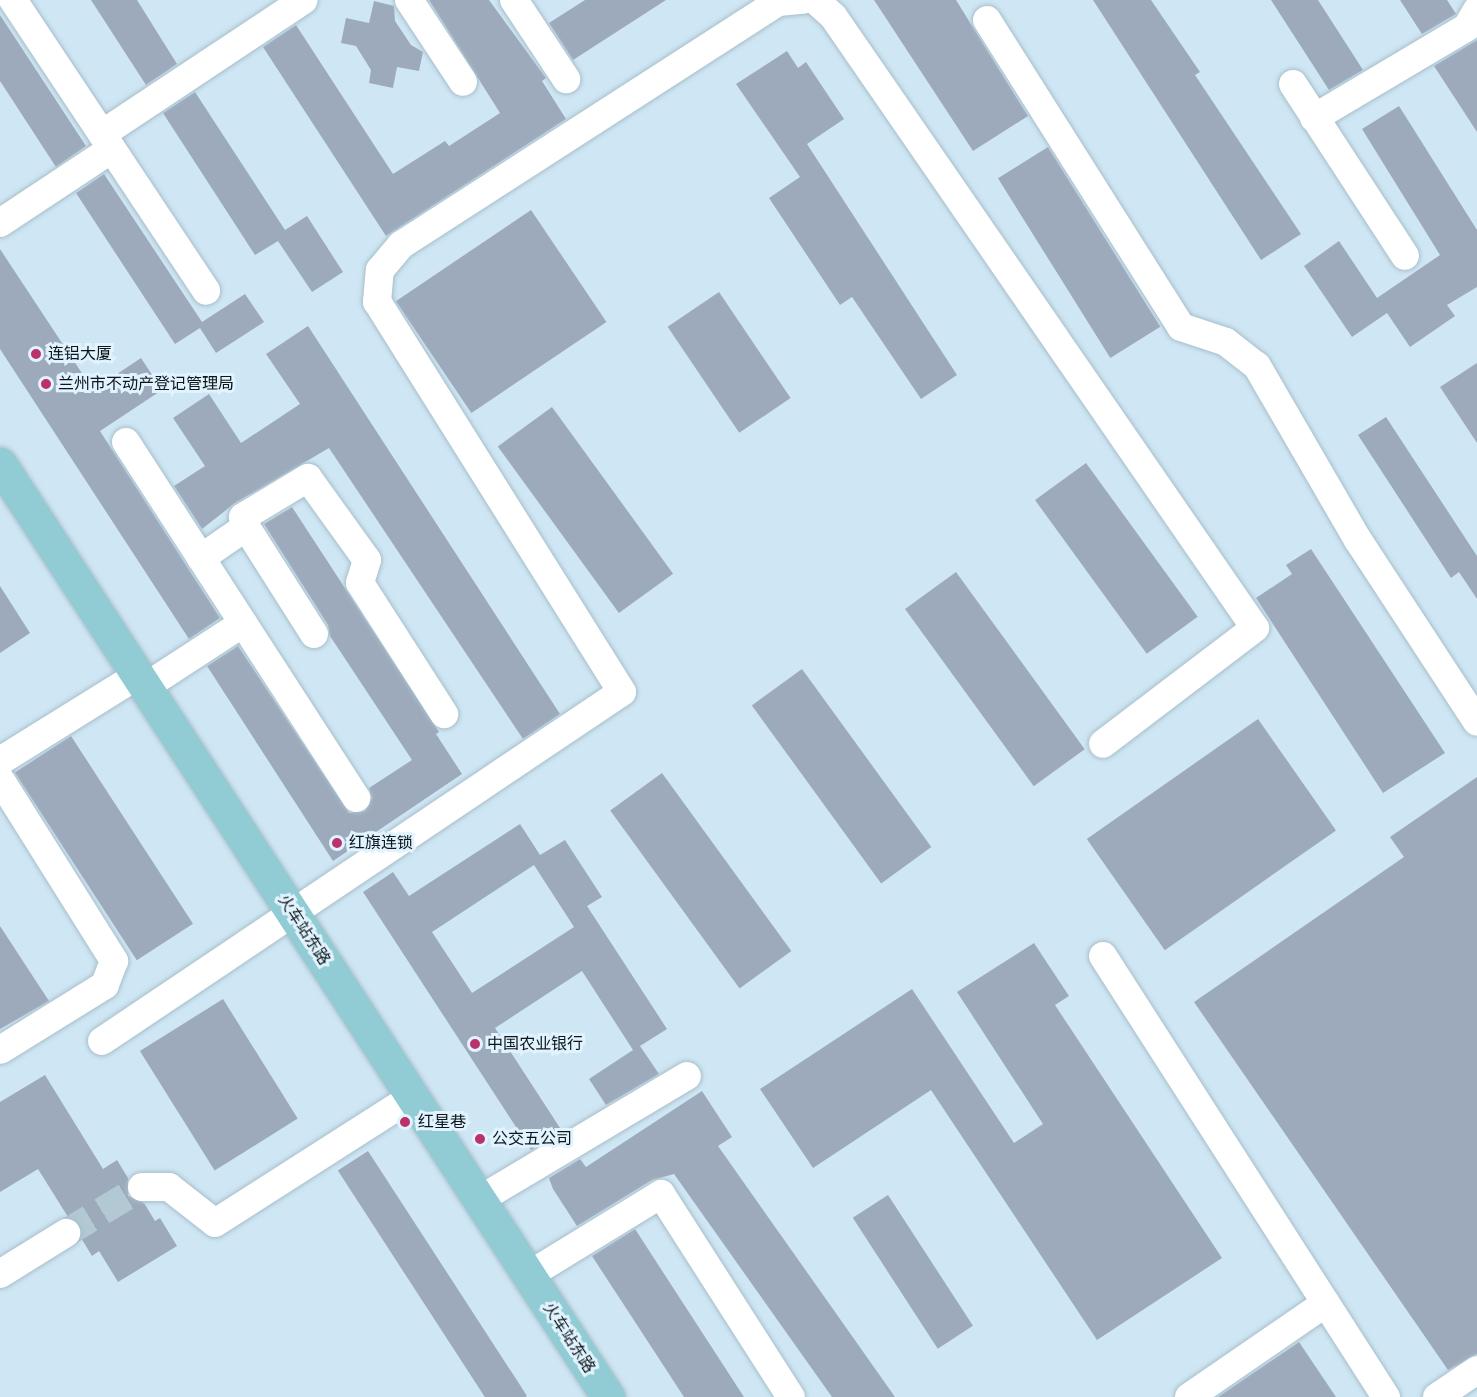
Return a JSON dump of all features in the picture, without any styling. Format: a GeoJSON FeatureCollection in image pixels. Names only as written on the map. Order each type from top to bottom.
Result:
{"type":"FeatureCollection","features":[{"type":"Feature","properties":{"kind":"main road","name":"火车站东路"},"geometry":{"type":"LineString","coordinates":[[0,464],[608,1397]]}},
{"type":"Feature","properties":{"kind":"street"},"geometry":{"type":"LineString","coordinates":[[13,0],[206,291]]}},
{"type":"Feature","properties":{"kind":"street"},"geometry":{"type":"LineString","coordinates":[[0,223],[107,141],[304,0]]}},
{"type":"Feature","properties":{"kind":"street"},"geometry":{"type":"LineString","coordinates":[[409,0],[463,82]]}},
{"type":"Feature","properties":{"kind":"street"},"geometry":{"type":"LineString","coordinates":[[102,1041],[622,692],[377,302],[380,270],[402,245],[768,8],[778,2],[802,0]]}},
{"type":"Feature","properties":{"kind":"street"},"geometry":{"type":"LineString","coordinates":[[815,0],[840,25],[1255,628],[1103,744]]}},
{"type":"Feature","properties":{"kind":"street"},"geometry":{"type":"LineString","coordinates":[[526,4],[566,79]]}},
{"type":"Feature","properties":{"kind":"street"},"geometry":{"type":"LineString","coordinates":[[1314,118],[1467,27],[1477,10]]}},
{"type":"Feature","properties":{"kind":"street"},"geometry":{"type":"LineString","coordinates":[[987,20],[1181,327],[1226,342],[1257,366],[1358,540],[1477,722]]}},
{"type":"Feature","properties":{"kind":"street"},"geometry":{"type":"LineString","coordinates":[[1293,84],[1405,256]]}},
{"type":"Feature","properties":{"kind":"street"},"geometry":{"type":"LineString","coordinates":[[126,442],[356,798]]}},
{"type":"Feature","properties":{"kind":"street"},"geometry":{"type":"LineString","coordinates":[[314,634],[246,527],[243,517],[308,478],[367,560],[360,584],[444,714]]}},
{"type":"Feature","properties":{"kind":"street"},"geometry":{"type":"LineString","coordinates":[[201,558],[246,527]]}},
{"type":"Feature","properties":{"kind":"street"},"geometry":{"type":"LineString","coordinates":[[0,761],[243,623]]}},
{"type":"Feature","properties":{"kind":"street"},"geometry":{"type":"LineString","coordinates":[[0,779],[114,961],[105,985],[0,1050]]}},
{"type":"Feature","properties":{"kind":"street"},"geometry":{"type":"LineString","coordinates":[[1103,956],[1386,1397]]}},
{"type":"Feature","properties":{"kind":"street"},"geometry":{"type":"LineString","coordinates":[[479,1200],[687,1076]]}},
{"type":"Feature","properties":{"kind":"street"},"geometry":{"type":"LineString","coordinates":[[142,1187],[169,1187],[215,1223],[412,1097]]}},
{"type":"Feature","properties":{"kind":"street"},"geometry":{"type":"LineString","coordinates":[[529,1275],[661,1194],[791,1397]]}},
{"type":"Feature","properties":{"kind":"street"},"geometry":{"type":"LineString","coordinates":[[0,1274],[66,1233]]}},
{"type":"Feature","properties":{"kind":"street"},"geometry":{"type":"LineString","coordinates":[[1189,1397],[1326,1303]]}},
{"type":"Feature","properties":{"kind":"street"},"geometry":{"type":"LineString","coordinates":[[1437,1397],[1477,1370]]}},
{"type":"Feature","properties":{"kind":"building"},"geometry":{"type":"Polygon","coordinates":[[[91,0],[137,0],[177,64],[146,85],[91,0]]]}},
{"type":"Feature","properties":{"kind":"building"},"geometry":{"type":"Polygon","coordinates":[[[429,0],[489,0],[546,78],[542,81],[566,119],[386,236],[263,47],[296,25],[393,174],[445,141],[449,146],[500,113],[429,0]]]}},
{"type":"Feature","properties":{"kind":"building"},"geometry":{"type":"Polygon","coordinates":[[[585,0],[666,0],[573,60],[549,23],[585,0]]]}},
{"type":"Feature","properties":{"kind":"building"},"geometry":{"type":"Polygon","coordinates":[[[874,0],[956,0],[1028,116],[973,151],[874,0]]]}},
{"type":"Feature","properties":{"kind":"building"},"geometry":{"type":"Polygon","coordinates":[[[1093,0],[1151,0],[1200,72],[1195,75],[1301,234],[1261,260],[1093,0]]]}},
{"type":"Feature","properties":{"kind":"building"},"geometry":{"type":"Polygon","coordinates":[[[1271,0],[1318,0],[1363,70],[1329,90],[1271,0]]]}},
{"type":"Feature","properties":{"kind":"building"},"geometry":{"type":"Polygon","coordinates":[[[1400,0],[1447,0],[1456,14],[1422,34],[1400,0]]]}},
{"type":"Feature","properties":{"kind":"building"},"geometry":{"type":"Polygon","coordinates":[[[374,1],[394,6],[395,21],[411,45],[423,52],[419,71],[397,67],[393,88],[369,83],[371,70],[356,46],[341,43],[346,18],[369,23],[374,1]]]}},
{"type":"Feature","properties":{"kind":"building"},"geometry":{"type":"Polygon","coordinates":[[[0,15],[86,146],[56,167],[0,81],[0,15]]]}},
{"type":"Feature","properties":{"kind":"building"},"geometry":{"type":"Polygon","coordinates":[[[1477,40],[1477,132],[1434,66],[1477,40]]]}},
{"type":"Feature","properties":{"kind":"building"},"geometry":{"type":"Polygon","coordinates":[[[787,51],[798,68],[806,62],[844,119],[807,144],[957,375],[921,399],[852,297],[840,305],[769,198],[800,177],[736,84],[787,51]]]}},
{"type":"Feature","properties":{"kind":"building"},"geometry":{"type":"Polygon","coordinates":[[[195,92],[285,230],[307,216],[343,272],[312,292],[278,241],[255,255],[163,113],[195,92]]]}},
{"type":"Feature","properties":{"kind":"building"},"geometry":{"type":"Polygon","coordinates":[[[1399,106],[1477,230],[1477,287],[1447,305],[1455,316],[1410,347],[1387,313],[1352,337],[1304,266],[1339,241],[1377,298],[1440,255],[1362,129],[1399,106]]]}},
{"type":"Feature","properties":{"kind":"building"},"geometry":{"type":"Polygon","coordinates":[[[1048,147],[1160,327],[1110,358],[998,178],[1048,147]]]}},
{"type":"Feature","properties":{"kind":"building"},"geometry":{"type":"Polygon","coordinates":[[[104,174],[202,322],[245,294],[264,322],[216,353],[200,328],[175,344],[76,193],[104,174]]]}},
{"type":"Feature","properties":{"kind":"building"},"geometry":{"type":"Polygon","coordinates":[[[531,210],[606,322],[471,413],[396,301],[531,210]]]}},
{"type":"Feature","properties":{"kind":"building"},"geometry":{"type":"Polygon","coordinates":[[[0,249],[93,390],[141,358],[162,390],[100,431],[220,618],[189,639],[0,349],[0,249]]]}},
{"type":"Feature","properties":{"kind":"building"},"geometry":{"type":"Polygon","coordinates":[[[719,292],[791,398],[739,433],[668,327],[719,292]]]}},
{"type":"Feature","properties":{"kind":"building"},"geometry":{"type":"Polygon","coordinates":[[[308,326],[560,714],[523,739],[329,448],[235,503],[202,529],[174,486],[205,466],[173,418],[209,394],[241,443],[300,404],[266,354],[308,326]]]}},
{"type":"Feature","properties":{"kind":"building"},"geometry":{"type":"Polygon","coordinates":[[[1477,363],[1477,443],[1440,387],[1477,363]]]}},
{"type":"Feature","properties":{"kind":"building"},"geometry":{"type":"Polygon","coordinates":[[[552,407],[673,574],[619,613],[498,446],[552,407]]]}},
{"type":"Feature","properties":{"kind":"building"},"geometry":{"type":"Polygon","coordinates":[[[1386,417],[1477,556],[1477,599],[1459,572],[1451,578],[1358,435],[1386,417]]]}},
{"type":"Feature","properties":{"kind":"building"},"geometry":{"type":"Polygon","coordinates":[[[1086,463],[1198,617],[1147,654],[1035,500],[1086,463]]]}},
{"type":"Feature","properties":{"kind":"building"},"geometry":{"type":"Polygon","coordinates":[[[292,507],[439,732],[436,734],[462,774],[333,861],[207,666],[238,646],[349,813],[365,811],[372,798],[369,788],[412,760],[330,636],[328,625],[264,524],[292,507]]]}},
{"type":"Feature","properties":{"kind":"building"},"geometry":{"type":"Polygon","coordinates":[[[1311,549],[1445,753],[1383,793],[1256,598],[1292,574],[1286,565],[1311,549]]]}},
{"type":"Feature","properties":{"kind":"building"},"geometry":{"type":"Polygon","coordinates":[[[956,572],[1085,749],[1034,786],[905,609],[956,572]]]}},
{"type":"Feature","properties":{"kind":"building"},"geometry":{"type":"Polygon","coordinates":[[[0,586],[30,633],[0,653],[0,586]]]}},
{"type":"Feature","properties":{"kind":"building"},"geometry":{"type":"Polygon","coordinates":[[[802,669],[931,847],[881,883],[752,705],[802,669]]]}},
{"type":"Feature","properties":{"kind":"building"},"geometry":{"type":"Polygon","coordinates":[[[1258,719],[1336,830],[1165,950],[1087,839],[1258,719]]]}},
{"type":"Feature","properties":{"kind":"building"},"geometry":{"type":"Polygon","coordinates":[[[71,736],[193,924],[137,960],[15,772],[71,736]]]}},
{"type":"Feature","properties":{"kind":"building"},"geometry":{"type":"Polygon","coordinates":[[[662,773],[791,951],[740,989],[610,811],[662,773]]]}},
{"type":"Feature","properties":{"kind":"building"},"geometry":{"type":"Polygon","coordinates":[[[1477,777],[1477,1354],[1448,1370],[1194,1002],[1404,857],[1390,837],[1477,777]]]}},
{"type":"Feature","properties":{"kind":"building"},"geometry":{"type":"Polygon","coordinates":[[[520,824],[540,855],[565,840],[602,897],[587,906],[667,1029],[640,1046],[659,1074],[606,1105],[589,1079],[633,1050],[582,971],[495,1028],[562,1131],[531,1150],[363,892],[393,872],[409,896],[520,824]],[[534,865],[432,932],[472,993],[574,927],[534,865]]]}},
{"type":"Feature","properties":{"kind":"building"},"geometry":{"type":"Polygon","coordinates":[[[0,926],[49,1001],[0,1029],[0,926]]]}},
{"type":"Feature","properties":{"kind":"building"},"geometry":{"type":"Polygon","coordinates":[[[1034,943],[1069,996],[1055,1005],[1222,1258],[1097,1340],[931,1090],[813,1168],[760,1089],[912,989],[1014,1143],[1043,1124],[957,992],[1034,943]]]}},
{"type":"Feature","properties":{"kind":"building"},"geometry":{"type":"Polygon","coordinates":[[[223,999],[298,1119],[215,1171],[140,1051],[223,999]]]}},
{"type":"Feature","properties":{"kind":"building"},"geometry":{"type":"Polygon","coordinates":[[[45,1075],[103,1169],[117,1160],[128,1178],[128,1196],[144,1203],[155,1221],[160,1218],[177,1246],[118,1282],[99,1251],[92,1256],[81,1238],[80,1224],[68,1217],[38,1169],[0,1192],[0,1102],[45,1075]]]}},
{"type":"Feature","properties":{"kind":"building"},"geometry":{"type":"Polygon","coordinates":[[[702,1091],[732,1137],[718,1146],[895,1397],[832,1397],[674,1174],[652,1180],[577,1226],[553,1189],[549,1178],[580,1159],[586,1167],[702,1091]]]}},
{"type":"Feature","properties":{"kind":"building"},"geometry":{"type":"Polygon","coordinates":[[[368,1151],[527,1396],[485,1397],[338,1171],[368,1151]]]}},
{"type":"Feature","properties":{"kind":"building"},"geometry":{"type":"Polygon","coordinates":[[[888,1195],[973,1326],[938,1349],[853,1218],[888,1195]]]}},
{"type":"Feature","properties":{"kind":"building"},"geometry":{"type":"Polygon","coordinates":[[[635,1229],[744,1397],[684,1397],[592,1256],[635,1229]]]}},
{"type":"Feature","properties":{"kind":"building"},"geometry":{"type":"Polygon","coordinates":[[[1299,1342],[1336,1397],[1218,1397],[1299,1342]]]}},
{"type":"Feature","properties":{"kind":"tunnel"},"geometry":{"type":"LineString","coordinates":[[66,1233],[142,1187]]}},
{"type":"Feature","properties":{"kind":"place","name":"连铝大厦"},"geometry":{"type":"Point","coordinates":[36,354]}},
{"type":"Feature","properties":{"kind":"place","name":"兰州市不动产登记管理局"},"geometry":{"type":"Point","coordinates":[46,384]}},
{"type":"Feature","properties":{"kind":"place","name":"红旗连锁"},"geometry":{"type":"Point","coordinates":[337,843]}},
{"type":"Feature","properties":{"kind":"place","name":"中国农业银行"},"geometry":{"type":"Point","coordinates":[475,1044]}},
{"type":"Feature","properties":{"kind":"place","name":"红星巷"},"geometry":{"type":"Point","coordinates":[405,1122]}},
{"type":"Feature","properties":{"kind":"place","name":"公交五公司"},"geometry":{"type":"Point","coordinates":[480,1139]}}]}
